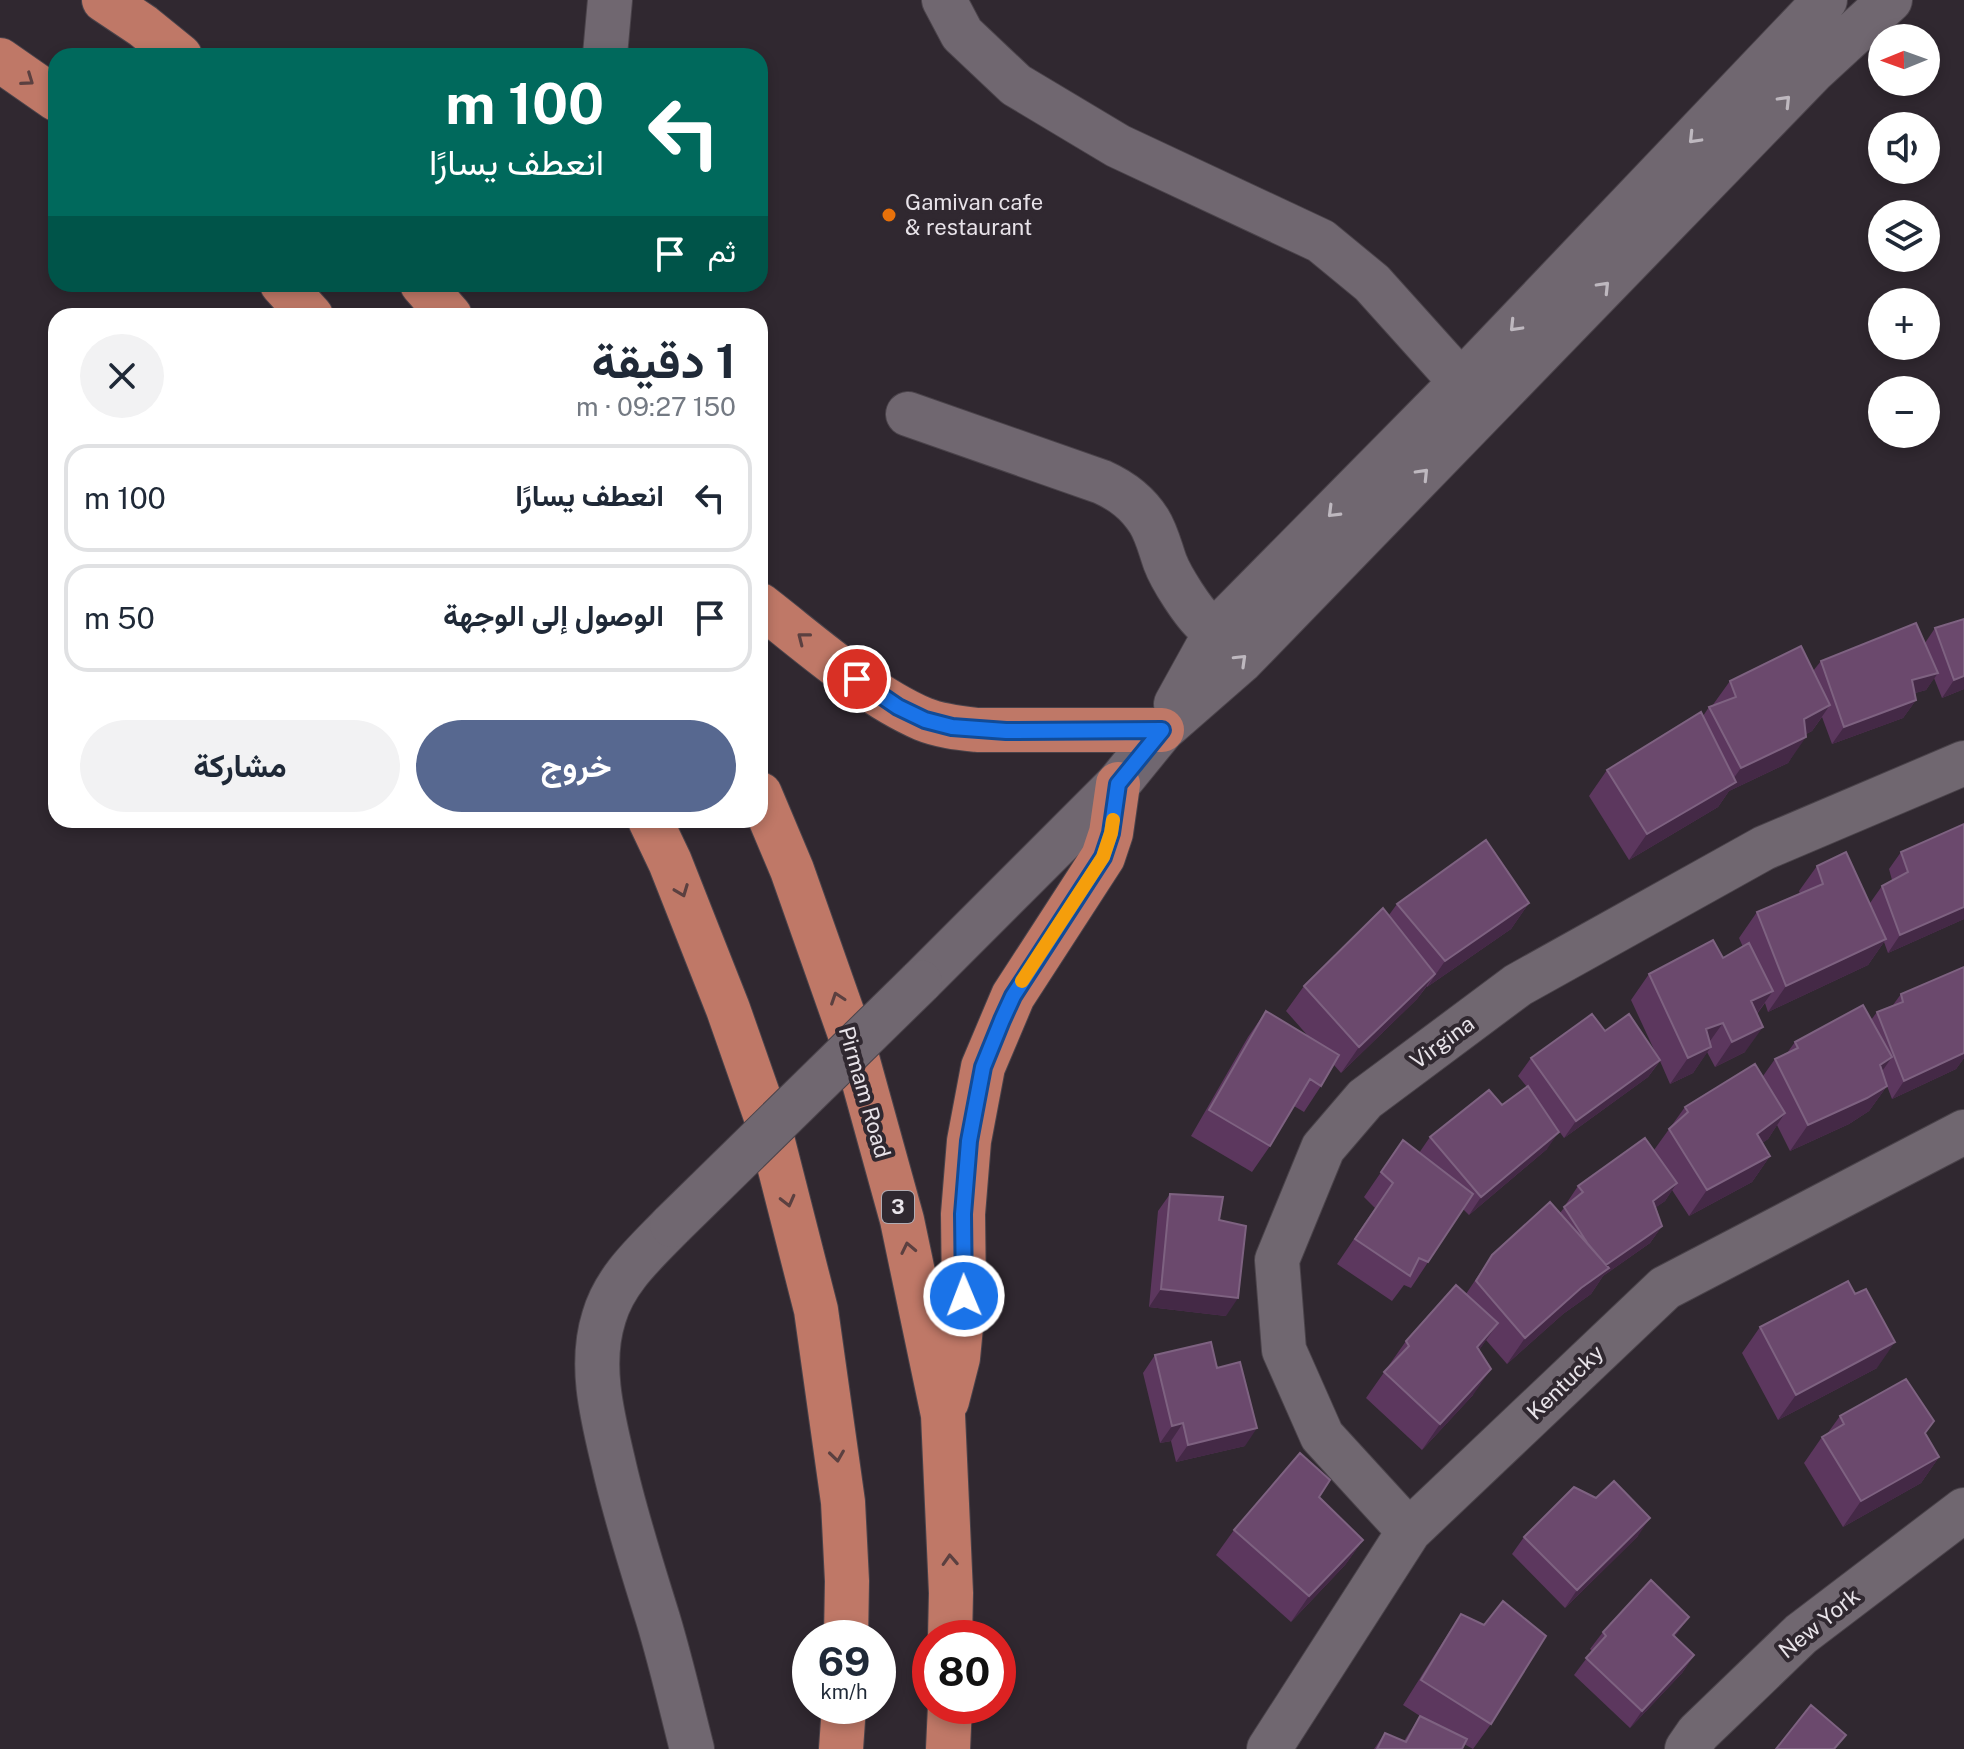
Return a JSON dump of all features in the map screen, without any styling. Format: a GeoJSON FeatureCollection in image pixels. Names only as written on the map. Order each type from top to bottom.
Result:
{"type":"FeatureCollection","features":[{"type":"Feature","properties":{"kind":"highway"},"geometry":{"type":"LineString","coordinates":[[104,0],[138,13],[172,48]]}},
{"type":"Feature","properties":{"kind":"highway"},"geometry":{"type":"LineString","coordinates":[[0,60],[48,93]]}},
{"type":"Feature","properties":{"kind":"highway"},"geometry":{"type":"LineString","coordinates":[[289,292],[304,308]]}},
{"type":"Feature","properties":{"kind":"highway"},"geometry":{"type":"LineString","coordinates":[[429,292],[443,308]]}},
{"type":"Feature","properties":{"kind":"highway"},"geometry":{"type":"LineString","coordinates":[[768,611],[857,679],[898,707],[925,720],[977,730],[1162,730]]}},
{"type":"Feature","properties":{"kind":"highway"},"geometry":{"type":"LineString","coordinates":[[943,1415],[958,1358],[964,1296],[963,1214],[969,1141],[983,1067],[1013,996],[1103,857],[1111,833],[1118,784]]}},
{"type":"Feature","properties":{"kind":"highway","name":"Pirmam Road"},"geometry":{"type":"LineString","coordinates":[[768,813],[792,870],[853,1043],[902,1220],[943,1415],[950,1620]]}},
{"type":"Feature","properties":{"kind":"highway"},"geometry":{"type":"LineString","coordinates":[[654,828],[728,1009],[769,1126],[816,1310],[843,1502],[846,1620]]}},
{"type":"Feature","properties":{"kind":"highway"},"geometry":{"type":"LineString","coordinates":[[841,1749],[843,1724]]}},
{"type":"Feature","properties":{"kind":"highway"},"geometry":{"type":"LineString","coordinates":[[948,1749],[949,1724]]}},
{"type":"Feature","properties":{"kind":"street"},"geometry":{"type":"LineString","coordinates":[[606,48],[610,0]]}},
{"type":"Feature","properties":{"kind":"street"},"geometry":{"type":"LineString","coordinates":[[944,0],[962,34],[1016,85],[1118,146],[1321,241],[1372,283],[1461,382]]}},
{"type":"Feature","properties":{"kind":"street"},"geometry":{"type":"LineString","coordinates":[[1162,730],[1218,628],[1461,382],[1825,0]]}},
{"type":"Feature","properties":{"kind":"street"},"geometry":{"type":"LineString","coordinates":[[692,1749],[671,1662],[623,1505],[601,1413],[598,1345],[609,1301],[625,1275],[1118,784],[1162,730],[1241,661],[1814,70],[1890,0]]}},
{"type":"Feature","properties":{"kind":"street"},"geometry":{"type":"LineString","coordinates":[[908,414],[1123,491],[1150,522],[1177,586],[1208,625],[1218,628]]}},
{"type":"Feature","properties":{"kind":"street","name":"Virgina"},"geometry":{"type":"LineString","coordinates":[[1409,1531],[1322,1436],[1284,1350],[1277,1260],[1323,1148],[1365,1099],[1518,985],[1764,848],[1964,763]]}},
{"type":"Feature","properties":{"kind":"street","name":"Kentucky"},"geometry":{"type":"LineString","coordinates":[[1269,1749],[1409,1531],[1665,1288],[1964,1132]]}},
{"type":"Feature","properties":{"kind":"street","name":"New York"},"geometry":{"type":"LineString","coordinates":[[1687,1749],[1698,1733],[1801,1634],[1964,1510]]}},
{"type":"Feature","properties":{"kind":"building"},"geometry":{"type":"Polygon","coordinates":[[[1964,619],[1964,676],[1954,680],[1935,628],[1964,619]]]}},
{"type":"Feature","properties":{"kind":"building"},"geometry":{"type":"Polygon","coordinates":[[[1916,623],[1938,673],[1912,680],[1916,700],[1844,727],[1821,661],[1916,623]]]}},
{"type":"Feature","properties":{"kind":"building"},"geometry":{"type":"Polygon","coordinates":[[[1801,646],[1830,705],[1804,719],[1806,737],[1741,768],[1709,707],[1736,697],[1730,681],[1801,646]]]}},
{"type":"Feature","properties":{"kind":"building"},"geometry":{"type":"Polygon","coordinates":[[[1701,712],[1736,782],[1647,834],[1607,770],[1701,712]]]}},
{"type":"Feature","properties":{"kind":"building"},"geometry":{"type":"Polygon","coordinates":[[[1964,824],[1964,907],[1900,935],[1882,886],[1908,872],[1901,852],[1964,824]]]}},
{"type":"Feature","properties":{"kind":"building"},"geometry":{"type":"Polygon","coordinates":[[[1486,840],[1529,903],[1445,961],[1397,904],[1486,840]]]}},
{"type":"Feature","properties":{"kind":"building"},"geometry":{"type":"Polygon","coordinates":[[[1846,852],[1886,939],[1786,986],[1757,912],[1823,884],[1817,866],[1846,852]]]}},
{"type":"Feature","properties":{"kind":"building"},"geometry":{"type":"Polygon","coordinates":[[[1383,908],[1435,974],[1359,1047],[1304,986],[1383,908]]]}},
{"type":"Feature","properties":{"kind":"building"},"geometry":{"type":"Polygon","coordinates":[[[1713,940],[1723,958],[1749,943],[1773,991],[1751,1001],[1763,1027],[1732,1042],[1723,1023],[1706,1029],[1711,1047],[1688,1058],[1649,974],[1713,940]]]}},
{"type":"Feature","properties":{"kind":"building"},"geometry":{"type":"Polygon","coordinates":[[[1964,967],[1964,1053],[1904,1081],[1877,1012],[1903,1002],[1901,994],[1964,967]]]}},
{"type":"Feature","properties":{"kind":"building"},"geometry":{"type":"Polygon","coordinates":[[[1863,1005],[1892,1057],[1880,1065],[1887,1086],[1808,1125],[1775,1059],[1798,1048],[1795,1042],[1863,1005]]]}},
{"type":"Feature","properties":{"kind":"building"},"geometry":{"type":"Polygon","coordinates":[[[1266,1011],[1339,1055],[1321,1086],[1310,1079],[1270,1146],[1209,1110],[1266,1011]]]}},
{"type":"Feature","properties":{"kind":"building"},"geometry":{"type":"Polygon","coordinates":[[[1592,1014],[1605,1031],[1629,1014],[1660,1060],[1576,1121],[1531,1058],[1592,1014]]]}},
{"type":"Feature","properties":{"kind":"building"},"geometry":{"type":"Polygon","coordinates":[[[1755,1064],[1785,1113],[1757,1134],[1770,1156],[1707,1190],[1669,1129],[1688,1112],[1685,1107],[1755,1064]]]}},
{"type":"Feature","properties":{"kind":"building"},"geometry":{"type":"Polygon","coordinates":[[[1528,1086],[1559,1132],[1481,1197],[1430,1137],[1489,1090],[1502,1105],[1528,1086]]]}},
{"type":"Feature","properties":{"kind":"building"},"geometry":{"type":"Polygon","coordinates":[[[1645,1138],[1677,1183],[1653,1201],[1662,1226],[1606,1265],[1564,1207],[1583,1192],[1578,1186],[1645,1138]]]}},
{"type":"Feature","properties":{"kind":"building"},"geometry":{"type":"Polygon","coordinates":[[[1403,1140],[1473,1194],[1428,1262],[1419,1258],[1410,1276],[1355,1239],[1393,1183],[1381,1172],[1403,1140]]]}},
{"type":"Feature","properties":{"kind":"building"},"geometry":{"type":"Polygon","coordinates":[[[1170,1194],[1223,1197],[1219,1220],[1246,1226],[1238,1298],[1161,1289],[1170,1194]]]}},
{"type":"Feature","properties":{"kind":"building"},"geometry":{"type":"Polygon","coordinates":[[[1550,1202],[1609,1268],[1581,1288],[1525,1338],[1476,1281],[1492,1255],[1550,1202]]]}},
{"type":"Feature","properties":{"kind":"building"},"geometry":{"type":"Polygon","coordinates":[[[1848,1281],[1855,1294],[1866,1289],[1895,1342],[1796,1395],[1760,1327],[1848,1281]]]}},
{"type":"Feature","properties":{"kind":"building"},"geometry":{"type":"Polygon","coordinates":[[[1456,1285],[1498,1323],[1477,1347],[1491,1369],[1440,1424],[1384,1372],[1409,1346],[1406,1341],[1456,1285]]]}},
{"type":"Feature","properties":{"kind":"building"},"geometry":{"type":"Polygon","coordinates":[[[1211,1342],[1217,1368],[1240,1362],[1257,1428],[1188,1445],[1183,1423],[1172,1426],[1155,1355],[1211,1342]]]}},
{"type":"Feature","properties":{"kind":"building"},"geometry":{"type":"Polygon","coordinates":[[[1906,1379],[1934,1421],[1925,1433],[1939,1457],[1861,1501],[1822,1437],[1844,1424],[1840,1416],[1906,1379]]]}},
{"type":"Feature","properties":{"kind":"building"},"geometry":{"type":"Polygon","coordinates":[[[1300,1453],[1330,1480],[1319,1497],[1363,1540],[1309,1596],[1234,1530],[1300,1453]]]}},
{"type":"Feature","properties":{"kind":"building"},"geometry":{"type":"Polygon","coordinates":[[[1614,1481],[1650,1518],[1577,1590],[1524,1537],[1574,1487],[1596,1498],[1614,1481]]]}},
{"type":"Feature","properties":{"kind":"building"},"geometry":{"type":"Polygon","coordinates":[[[1651,1580],[1689,1617],[1673,1635],[1694,1655],[1642,1711],[1586,1658],[1606,1636],[1603,1632],[1651,1580]]]}},
{"type":"Feature","properties":{"kind":"building"},"geometry":{"type":"Polygon","coordinates":[[[1503,1601],[1546,1636],[1491,1724],[1421,1680],[1461,1614],[1484,1625],[1503,1601]]]}},
{"type":"Feature","properties":{"kind":"building"},"geometry":{"type":"Polygon","coordinates":[[[1811,1705],[1846,1735],[1834,1749],[1776,1749],[1811,1705]]]}},
{"type":"Feature","properties":{"kind":"building"},"geometry":{"type":"Polygon","coordinates":[[[1420,1716],[1467,1739],[1462,1749],[1377,1749],[1385,1733],[1406,1742],[1420,1716]]]}},
{"type":"Feature","properties":{"kind":"slow traffic"},"geometry":{"type":"LineString","coordinates":[[1022,981],[1103,857],[1113,820]]}},
{"type":"Feature","properties":{"kind":"place","name":"Gamivan cafe & restaurant"},"geometry":{"type":"Point","coordinates":[889,215]}},
{"type":"Feature","properties":{"kind":"route"},"geometry":{"type":"LineString","coordinates":[[857,679],[898,707],[925,720],[952,727],[1006,731],[1162,730],[1118,784],[1111,833],[1103,857],[1026,973],[983,1067],[969,1141],[963,1214],[964,1296]]}}]}
